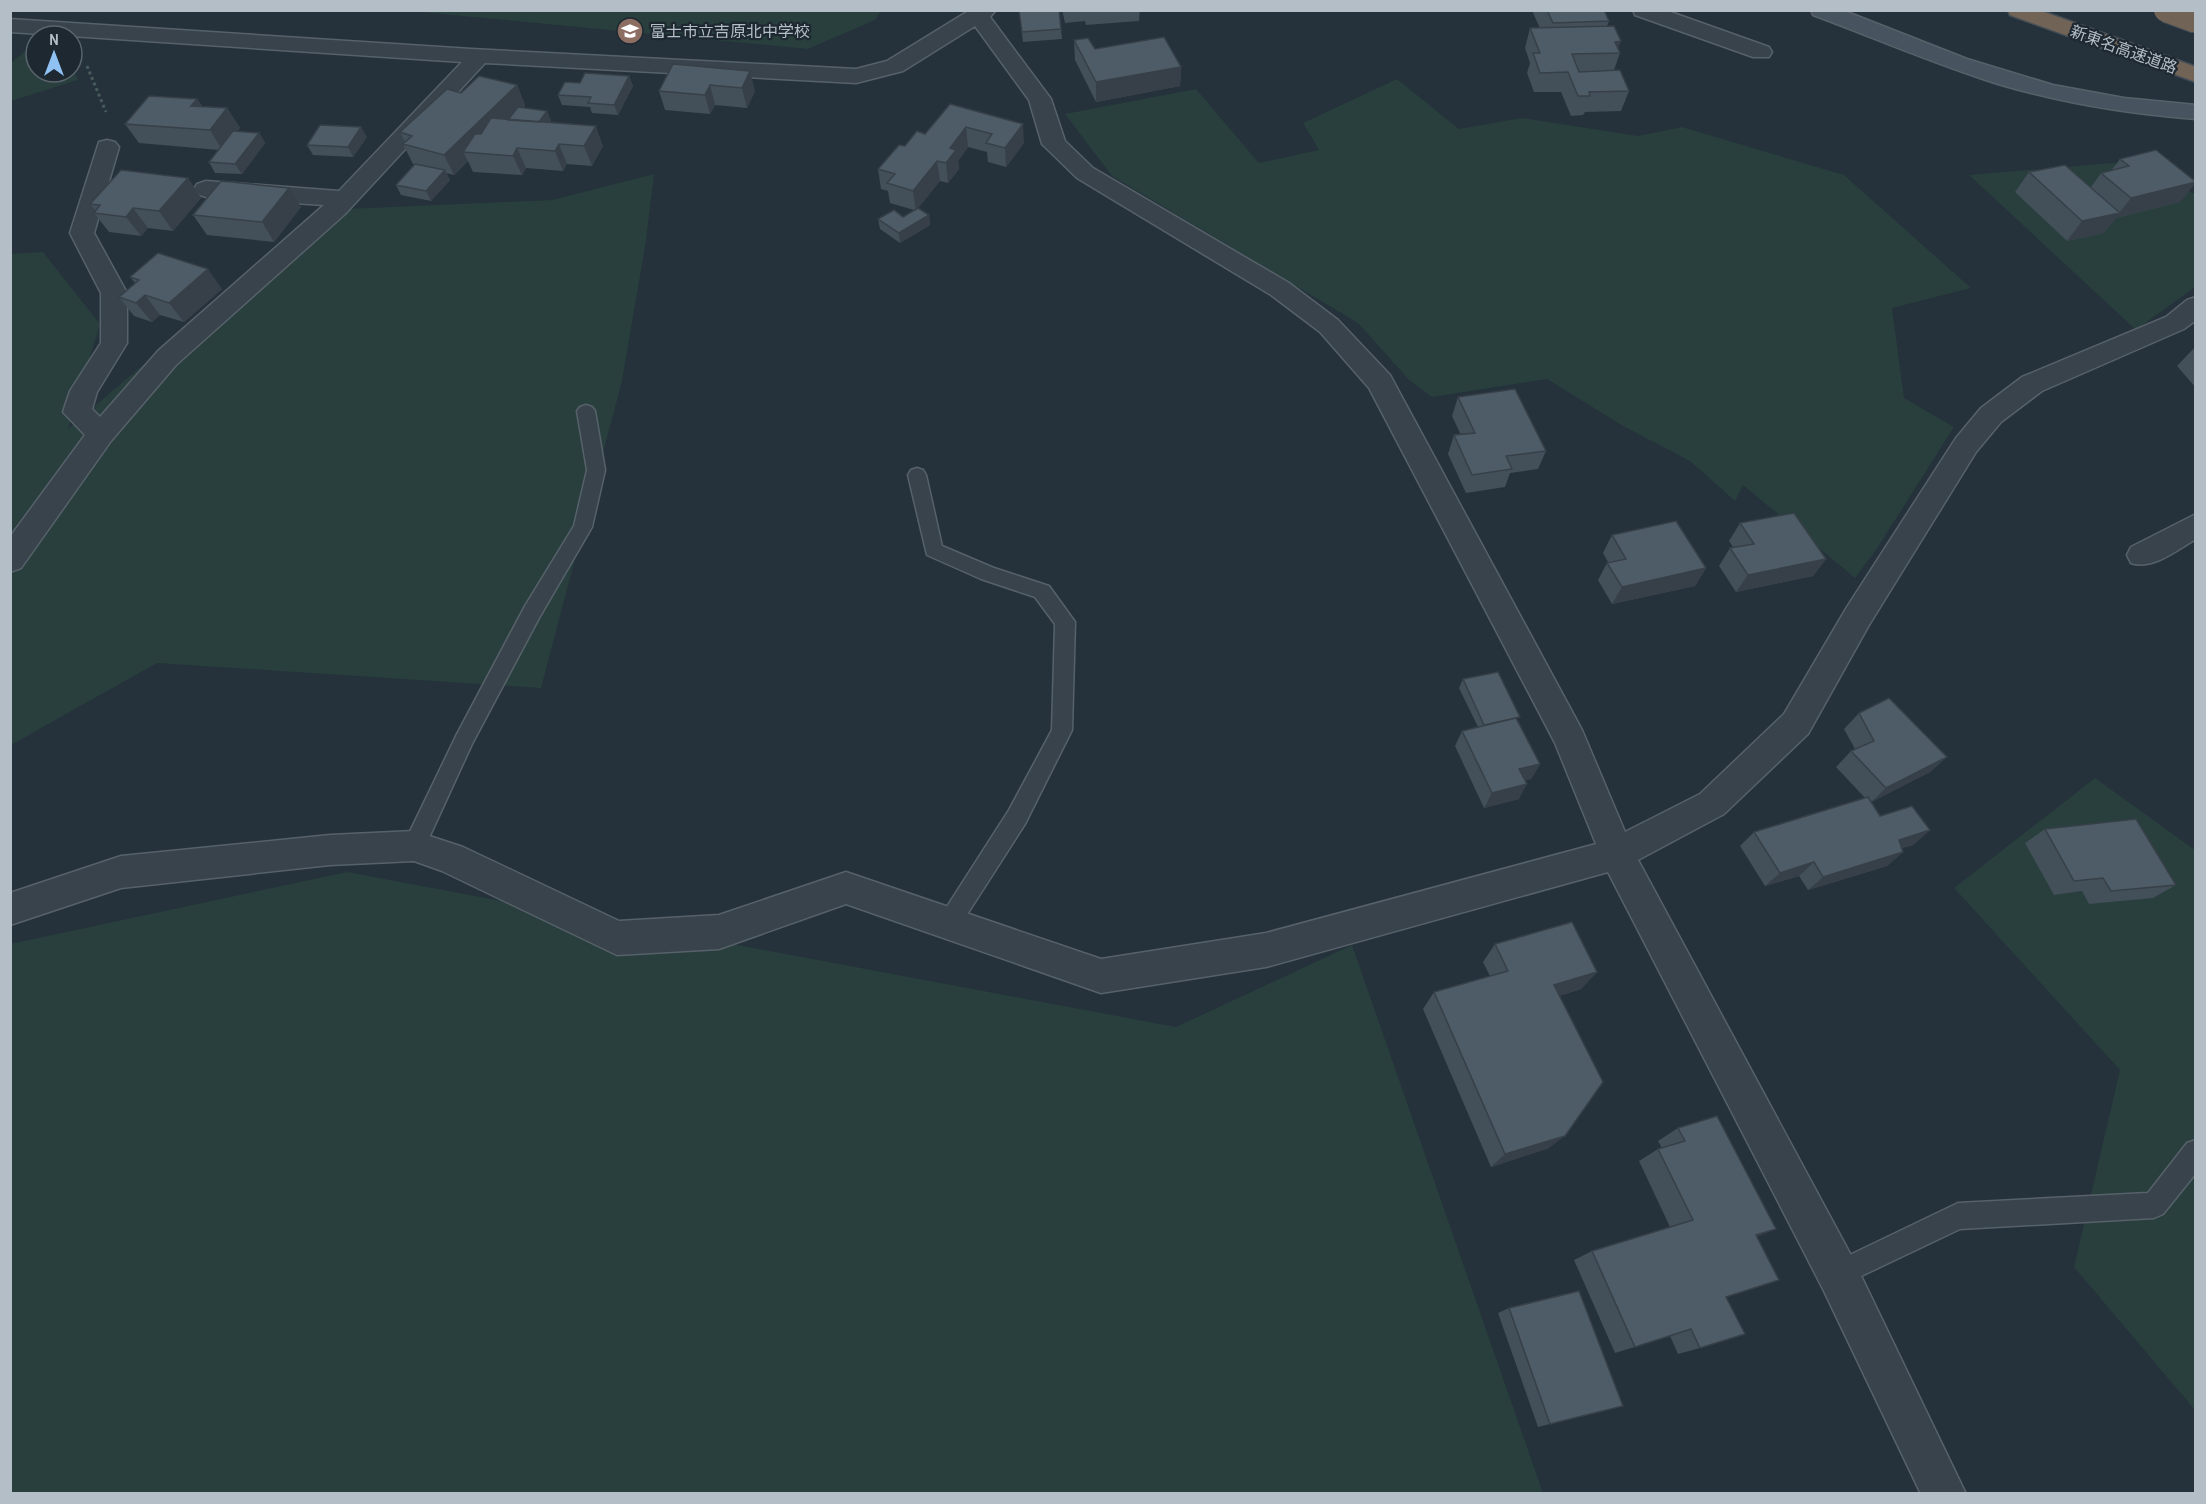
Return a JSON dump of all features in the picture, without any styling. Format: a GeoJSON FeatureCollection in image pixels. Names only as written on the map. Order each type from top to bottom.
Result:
{"type":"FeatureCollection","features":[{"type":"Feature","properties":{"kind":"highway","name":"新東名高速道路"},"geometry":{"type":"LineString","coordinates":[[2018,10],[2196,75]]}},
{"type":"Feature","properties":{"kind":"highway"},"geometry":{"type":"LineString","coordinates":[[2166,10],[2196,21]]}},
{"type":"Feature","properties":{"kind":"street"},"geometry":{"type":"LineString","coordinates":[[1643,10],[1761,52]]}},
{"type":"Feature","properties":{"kind":"street"},"geometry":{"type":"LineString","coordinates":[[1821,10],[2015,81],[2079,98],[2148,109],[2196,112]]}},
{"type":"Feature","properties":{"kind":"street"},"geometry":{"type":"LineString","coordinates":[[84,30],[479,57],[856,76],[895,66],[982,14],[1040,99],[1054,144],[1085,173],[1280,290],[1329,326],[1380,382],[1570,740],[1617,854],[1838,1274],[1944,1494]]}},
{"type":"Feature","properties":{"kind":"street"},"geometry":{"type":"LineString","coordinates":[[10,560],[101,434],[167,358],[345,199],[479,57]]}},
{"type":"Feature","properties":{"kind":"street"},"geometry":{"type":"LineString","coordinates":[[101,434],[77,412],[84,391],[114,343],[114,293],[82,233],[107,147]]}},
{"type":"Feature","properties":{"kind":"street"},"geometry":{"type":"LineString","coordinates":[[206,189],[345,199]]}},
{"type":"Feature","properties":{"kind":"street"},"geometry":{"type":"LineString","coordinates":[[10,909],[121,872],[330,850],[414,846],[451,858],[617,938],[719,932],[846,888],[1101,976],[1266,950],[1617,854],[1712,804],[1796,724],[1858,616],[1966,445],[1990,415],[2032,384],[2175,323],[2196,306]]}},
{"type":"Feature","properties":{"kind":"street"},"geometry":{"type":"LineString","coordinates":[[2142,555],[2196,525]]}},
{"type":"Feature","properties":{"kind":"lane"},"geometry":{"type":"LineString","coordinates":[[414,846],[464,740],[532,612],[583,527],[596,470],[586,411]]}},
{"type":"Feature","properties":{"kind":"lane"},"geometry":{"type":"LineString","coordinates":[[917,475],[934,550],[988,574],[1041,591],[1065,622],[1062,730],[1017,817],[949,923]]}},
{"type":"Feature","properties":{"kind":"lane"},"geometry":{"type":"LineString","coordinates":[[1838,1274],[1958,1216],[2154,1205],[2196,1152]]}},
{"type":"Feature","properties":{"kind":"path"},"geometry":{"type":"LineString","coordinates":[[84,58],[107,114],[107,147]]}},
{"type":"Feature","properties":{"kind":"green space"},"geometry":{"type":"Polygon","coordinates":[[[410,11],[881,11],[875,20],[808,49],[410,11]]]}},
{"type":"Feature","properties":{"kind":"green space"},"geometry":{"type":"Polygon","coordinates":[[[24,52],[24,84],[65,84],[11,101],[11,63],[24,52]]]}},
{"type":"Feature","properties":{"kind":"green space"},"geometry":{"type":"Polygon","coordinates":[[[1397,79],[1459,129],[1522,118],[1638,136],[1682,127],[1844,175],[1971,288],[1892,308],[1904,398],[1954,427],[1876,550],[1855,578],[1743,485],[1735,501],[1690,461],[1623,426],[1547,379],[1432,397],[1409,380],[1358,323],[1112,176],[1065,114],[1196,89],[1259,163],[1319,150],[1303,123],[1397,79]]]}},
{"type":"Feature","properties":{"kind":"green space"},"geometry":{"type":"Polygon","coordinates":[[[2125,162],[2195,194],[2195,287],[2136,330],[1969,175],[2125,162]]]}},
{"type":"Feature","properties":{"kind":"green space"},"geometry":{"type":"Polygon","coordinates":[[[654,174],[646,241],[622,381],[541,688],[157,663],[11,745],[10,254],[43,252],[100,324],[68,429],[324,210],[552,200],[654,174]]]}},
{"type":"Feature","properties":{"kind":"green space"},"geometry":{"type":"Polygon","coordinates":[[[2095,778],[2195,850],[2195,1410],[2074,1267],[2120,1070],[1954,888],[2095,778]]]}},
{"type":"Feature","properties":{"kind":"green space"},"geometry":{"type":"Polygon","coordinates":[[[347,872],[1176,1027],[1352,945],[1543,1493],[11,1493],[10,944],[347,872]]]}},
{"type":"Feature","properties":{"kind":"building"},"geometry":{"type":"Polygon","coordinates":[[[1019,10],[1059,10],[1061,29],[1022,32],[1019,10]]]}},
{"type":"Feature","properties":{"kind":"building"},"geometry":{"type":"Polygon","coordinates":[[[1547,10],[1604,10],[1609,21],[1553,23],[1547,10]]]}},
{"type":"Feature","properties":{"kind":"building"},"geometry":{"type":"Polygon","coordinates":[[[1614,26],[1621,41],[1615,42],[1620,53],[1572,54],[1579,72],[1620,70],[1629,91],[1589,92],[1590,96],[1578,96],[1568,72],[1540,73],[1533,53],[1540,53],[1530,28],[1614,26]]]}},
{"type":"Feature","properties":{"kind":"building"},"geometry":{"type":"Polygon","coordinates":[[[1164,37],[1181,67],[1096,82],[1074,40],[1088,38],[1095,49],[1164,37]]]}},
{"type":"Feature","properties":{"kind":"building"},"geometry":{"type":"Polygon","coordinates":[[[673,64],[750,71],[742,88],[710,85],[705,95],[659,91],[673,64]]]}},
{"type":"Feature","properties":{"kind":"building"},"geometry":{"type":"Polygon","coordinates":[[[585,73],[629,76],[614,105],[588,103],[591,97],[558,95],[565,82],[580,83],[585,73]]]}},
{"type":"Feature","properties":{"kind":"building"},"geometry":{"type":"Polygon","coordinates":[[[479,76],[517,85],[444,155],[403,144],[412,136],[400,132],[447,89],[461,93],[479,76]]]}},
{"type":"Feature","properties":{"kind":"building"},"geometry":{"type":"Polygon","coordinates":[[[149,96],[197,99],[191,106],[227,108],[210,130],[125,124],[149,96]]]}},
{"type":"Feature","properties":{"kind":"building"},"geometry":{"type":"Polygon","coordinates":[[[950,104],[1023,124],[1005,148],[986,143],[992,134],[966,127],[950,148],[956,150],[946,163],[937,161],[913,191],[887,183],[895,174],[878,169],[899,145],[905,146],[917,131],[925,134],[950,104]]]}},
{"type":"Feature","properties":{"kind":"building"},"geometry":{"type":"Polygon","coordinates":[[[518,107],[547,111],[539,122],[508,120],[518,107]]]}},
{"type":"Feature","properties":{"kind":"building"},"geometry":{"type":"Polygon","coordinates":[[[491,118],[596,126],[584,146],[559,144],[555,151],[517,148],[513,156],[463,152],[475,134],[481,134],[491,118]]]}},
{"type":"Feature","properties":{"kind":"building"},"geometry":{"type":"Polygon","coordinates":[[[320,125],[361,127],[348,147],[307,145],[320,125]]]}},
{"type":"Feature","properties":{"kind":"building"},"geometry":{"type":"Polygon","coordinates":[[[233,131],[259,133],[235,164],[209,162],[233,131]]]}},
{"type":"Feature","properties":{"kind":"building"},"geometry":{"type":"Polygon","coordinates":[[[2156,150],[2196,182],[2131,198],[2101,173],[2129,166],[2120,159],[2156,150]]]}},
{"type":"Feature","properties":{"kind":"building"},"geometry":{"type":"Polygon","coordinates":[[[415,164],[445,170],[426,191],[396,185],[415,164]]]}},
{"type":"Feature","properties":{"kind":"building"},"geometry":{"type":"Polygon","coordinates":[[[2065,165],[2120,213],[2082,221],[2029,172],[2065,165]]]}},
{"type":"Feature","properties":{"kind":"building"},"geometry":{"type":"Polygon","coordinates":[[[121,170],[188,178],[159,211],[133,208],[126,217],[94,213],[100,205],[90,204],[121,170]]]}},
{"type":"Feature","properties":{"kind":"building"},"geometry":{"type":"Polygon","coordinates":[[[221,181],[289,188],[262,222],[193,215],[221,181]]]}},
{"type":"Feature","properties":{"kind":"building"},"geometry":{"type":"Polygon","coordinates":[[[918,208],[929,215],[899,233],[878,219],[894,210],[903,217],[918,208]]]}},
{"type":"Feature","properties":{"kind":"building"},"geometry":{"type":"Polygon","coordinates":[[[158,253],[208,269],[169,303],[145,295],[136,303],[119,297],[139,280],[130,277],[158,253]]]}},
{"type":"Feature","properties":{"kind":"building"},"geometry":{"type":"Polygon","coordinates":[[[1515,389],[1546,451],[1506,456],[1512,469],[1472,475],[1454,435],[1475,433],[1458,397],[1515,389]]]}},
{"type":"Feature","properties":{"kind":"building"},"geometry":{"type":"Polygon","coordinates":[[[1794,513],[1826,559],[1748,575],[1730,548],[1754,544],[1740,523],[1794,513]]]}},
{"type":"Feature","properties":{"kind":"building"},"geometry":{"type":"Polygon","coordinates":[[[1676,521],[1706,568],[1622,587],[1607,563],[1626,559],[1612,535],[1676,521]]]}},
{"type":"Feature","properties":{"kind":"building"},"geometry":{"type":"Polygon","coordinates":[[[1498,672],[1520,717],[1484,725],[1463,679],[1498,672]]]}},
{"type":"Feature","properties":{"kind":"building"},"geometry":{"type":"Polygon","coordinates":[[[1889,698],[1947,757],[1886,788],[1851,751],[1874,741],[1859,713],[1889,698]]]}},
{"type":"Feature","properties":{"kind":"building"},"geometry":{"type":"Polygon","coordinates":[[[1516,718],[1540,764],[1519,769],[1527,784],[1492,793],[1462,731],[1516,718]]]}},
{"type":"Feature","properties":{"kind":"building"},"geometry":{"type":"Polygon","coordinates":[[[1868,797],[1880,816],[1912,806],[1930,830],[1899,840],[1903,852],[1823,877],[1814,862],[1780,873],[1754,832],[1868,797]]]}},
{"type":"Feature","properties":{"kind":"building"},"geometry":{"type":"Polygon","coordinates":[[[2136,819],[2176,885],[2111,891],[2103,878],[2074,881],[2045,829],[2136,819]]]}},
{"type":"Feature","properties":{"kind":"building"},"geometry":{"type":"Polygon","coordinates":[[[1572,922],[1597,972],[1554,985],[1603,1082],[1565,1136],[1505,1154],[1434,992],[1508,971],[1495,944],[1572,922]]]}},
{"type":"Feature","properties":{"kind":"building"},"geometry":{"type":"Polygon","coordinates":[[[1717,1116],[1776,1229],[1756,1235],[1779,1280],[1726,1297],[1745,1334],[1700,1348],[1691,1329],[1635,1347],[1592,1251],[1693,1220],[1658,1149],[1685,1141],[1678,1128],[1717,1116]]]}},
{"type":"Feature","properties":{"kind":"building"},"geometry":{"type":"Polygon","coordinates":[[[1579,1291],[1623,1406],[1550,1424],[1509,1308],[1579,1291]]]}},
{"type":"Feature","properties":{"kind":"place","name":"富士市立吉原北中学校"},"geometry":{"type":"Point","coordinates":[630,31]}}]}
